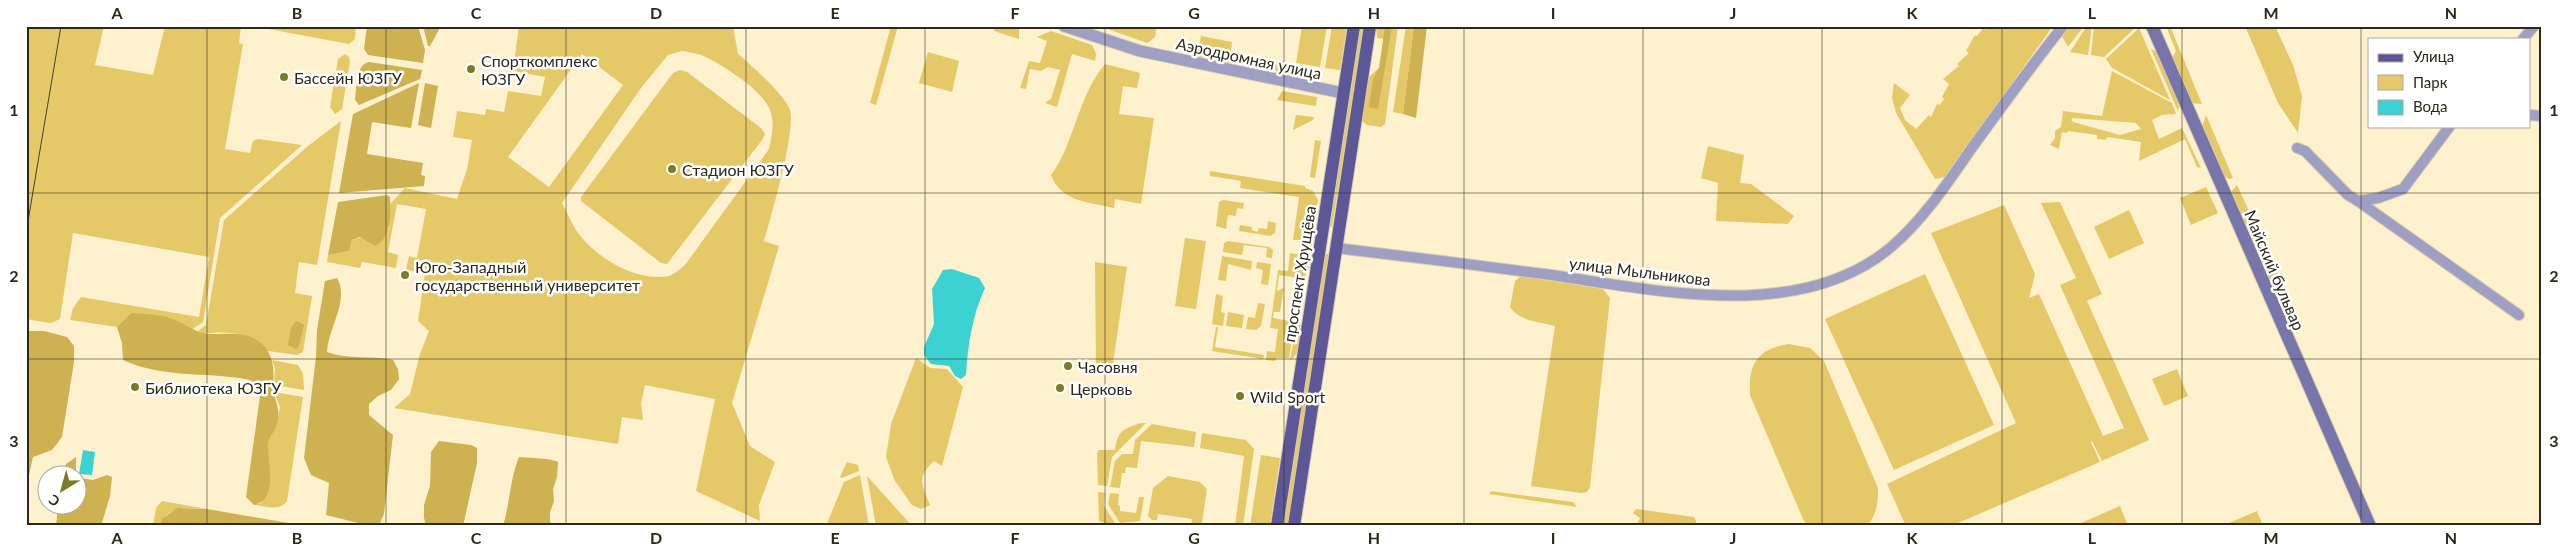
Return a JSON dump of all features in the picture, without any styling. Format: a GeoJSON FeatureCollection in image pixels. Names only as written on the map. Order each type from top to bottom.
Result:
{"type":"FeatureCollection","features":[{"type":"Feature","properties":{"kind":"main road","name":"проспект Хрущёва"},"geometry":{"type":"LineString","coordinates":[[1276,526],[1354,26]]}},
{"type":"Feature","properties":{"kind":"main road","name":"проспект Хрущёва"},"geometry":{"type":"LineString","coordinates":[[1294,526],[1370,26]]}},
{"type":"Feature","properties":{"kind":"main road","name":"Майский бульвар"},"geometry":{"type":"LineString","coordinates":[[2152,26],[2370,526]]}},
{"type":"Feature","properties":{"kind":"main road"},"geometry":{"type":"LineString","coordinates":[[1319,248],[1336,248]]}},
{"type":"Feature","properties":{"kind":"street","name":"Аэродромная улица"},"geometry":{"type":"LineString","coordinates":[[1064,26],[1147,53],[1343,93]]}},
{"type":"Feature","properties":{"kind":"street","name":"улица Мыльникова"},"geometry":{"type":"LineString","coordinates":[[1336,248],[1399,255],[1675,294],[1761,294],[1801,288],[1834,279],[1852,273],[1873,260],[1890,248],[1921,218],[2063,26]]}},
{"type":"Feature","properties":{"kind":"street"},"geometry":{"type":"LineString","coordinates":[[2524,38],[2534,26]]}},
{"type":"Feature","properties":{"kind":"street"},"geometry":{"type":"LineString","coordinates":[[2358,201],[2378,198],[2402,189],[2448,128]]}},
{"type":"Feature","properties":{"kind":"street"},"geometry":{"type":"LineString","coordinates":[[2297,148],[2305,151],[2348,194],[2519,315]]}},
{"type":"Feature","properties":{"kind":"green space"},"geometry":{"type":"Polygon","coordinates":[[[26,26],[104,26],[95,65],[153,75],[165,26],[241,26],[239,43],[243,44],[225,149],[250,153],[253,141],[258,139],[302,145],[220,218],[203,322],[193,329],[171,318],[131,313],[117,327],[70,320],[73,308],[81,297],[199,317],[209,257],[73,233],[60,319],[51,323],[26,319],[26,26]]]}},
{"type":"Feature","properties":{"kind":"green space"},"geometry":{"type":"Polygon","coordinates":[[[252,26],[356,26],[355,39],[349,44],[252,26]]]}},
{"type":"Feature","properties":{"kind":"green space"},"geometry":{"type":"Polygon","coordinates":[[[519,26],[733,26],[738,54],[767,80],[787,103],[791,121],[786,154],[764,241],[779,246],[732,403],[750,446],[775,462],[759,505],[760,521],[696,491],[715,399],[645,385],[641,403],[643,420],[622,417],[618,444],[394,408],[410,394],[420,354],[429,331],[418,321],[425,273],[406,270],[409,256],[417,258],[426,209],[397,204],[388,252],[398,255],[396,268],[362,262],[360,268],[327,262],[328,255],[349,251],[352,240],[389,230],[390,204],[405,188],[457,199],[467,169],[472,140],[453,137],[457,111],[485,115],[486,109],[504,112],[508,91],[541,96],[545,77],[513,71],[519,26]],[[682,51],[668,55],[641,88],[562,203],[576,230],[594,250],[617,266],[643,275],[656,277],[669,276],[685,265],[769,149],[772,134],[773,125],[770,110],[759,94],[740,78],[709,59],[699,54],[682,51]],[[582,54],[508,157],[549,187],[623,85],[582,54]]]}},
{"type":"Feature","properties":{"kind":"green space"},"geometry":{"type":"Polygon","coordinates":[[[891,26],[898,26],[876,105],[870,103],[891,26]]]}},
{"type":"Feature","properties":{"kind":"green space"},"geometry":{"type":"Polygon","coordinates":[[[995,26],[1019,28],[1019,39],[994,31],[995,26]]]}},
{"type":"Feature","properties":{"kind":"green space"},"geometry":{"type":"Polygon","coordinates":[[[1099,26],[1157,26],[1155,37],[1147,43],[1099,26]]]}},
{"type":"Feature","properties":{"kind":"green space"},"geometry":{"type":"Polygon","coordinates":[[[1302,26],[1327,26],[1320,67],[1296,63],[1302,26]]]}},
{"type":"Feature","properties":{"kind":"green space"},"geometry":{"type":"Polygon","coordinates":[[[1332,26],[1347,26],[1340,70],[1325,68],[1332,26]]]}},
{"type":"Feature","properties":{"kind":"green space"},"geometry":{"type":"Polygon","coordinates":[[[1359,26],[1364,26],[1332,227],[1328,226],[1359,26]]]}},
{"type":"Feature","properties":{"kind":"green space"},"geometry":{"type":"Polygon","coordinates":[[[1376,26],[1398,26],[1385,124],[1381,127],[1367,125],[1361,120],[1369,77],[1379,68],[1384,39],[1377,38],[1376,26]]]}},
{"type":"Feature","properties":{"kind":"green space"},"geometry":{"type":"Polygon","coordinates":[[[1406,26],[1414,26],[1403,114],[1393,112],[1406,26]]]}},
{"type":"Feature","properties":{"kind":"green space"},"geometry":{"type":"Polygon","coordinates":[[[1989,26],[2053,26],[1945,177],[1935,179],[1896,113],[1892,98],[1894,83],[1910,95],[1900,108],[1905,120],[1916,129],[1929,115],[1931,117],[1937,104],[1940,105],[1944,99],[1942,97],[1949,84],[1943,79],[1959,66],[1957,64],[1969,53],[1966,51],[1975,35],[1977,36],[1983,28],[1986,30],[1989,26]]]}},
{"type":"Feature","properties":{"kind":"green space"},"geometry":{"type":"Polygon","coordinates":[[[2069,26],[2084,26],[2068,47],[2062,36],[2069,26]]]}},
{"type":"Feature","properties":{"kind":"green space"},"geometry":{"type":"Polygon","coordinates":[[[2087,26],[2092,26],[2088,55],[2070,52],[2087,26]]]}},
{"type":"Feature","properties":{"kind":"green space"},"geometry":{"type":"Polygon","coordinates":[[[2094,26],[2136,27],[2104,57],[2091,55],[2094,26]]]}},
{"type":"Feature","properties":{"kind":"green space"},"geometry":{"type":"Polygon","coordinates":[[[2166,26],[2170,26],[2202,104],[2191,103],[2172,58],[2176,51],[2166,26]]]}},
{"type":"Feature","properties":{"kind":"green space"},"geometry":{"type":"Polygon","coordinates":[[[2245,26],[2275,26],[2293,65],[2302,96],[2298,133],[2278,103],[2245,26]]]}},
{"type":"Feature","properties":{"kind":"green space"},"geometry":{"type":"Polygon","coordinates":[[[2139,28],[2170,100],[2112,68],[2106,59],[2139,28]]]}},
{"type":"Feature","properties":{"kind":"green space"},"geometry":{"type":"Polygon","coordinates":[[[1051,31],[1092,45],[1096,54],[1095,61],[1072,54],[1057,107],[1045,103],[1051,99],[1060,70],[1048,67],[1041,71],[1030,69],[1026,89],[1020,88],[1029,61],[1040,63],[1047,41],[1037,37],[1051,31]]]}},
{"type":"Feature","properties":{"kind":"green space"},"geometry":{"type":"Polygon","coordinates":[[[1201,36],[1232,42],[1231,52],[1199,46],[1201,36]]]}},
{"type":"Feature","properties":{"kind":"green space"},"geometry":{"type":"Polygon","coordinates":[[[2151,49],[2157,52],[2180,104],[2178,111],[2151,49]]]}},
{"type":"Feature","properties":{"kind":"green space"},"geometry":{"type":"Polygon","coordinates":[[[1196,50],[1239,58],[1233,65],[1199,59],[1196,50]]]}},
{"type":"Feature","properties":{"kind":"green space"},"geometry":{"type":"Polygon","coordinates":[[[928,52],[959,61],[952,92],[919,83],[928,52]]]}},
{"type":"Feature","properties":{"kind":"green space"},"geometry":{"type":"Polygon","coordinates":[[[345,54],[349,57],[350,62],[342,109],[335,114],[330,107],[338,59],[345,54]]]}},
{"type":"Feature","properties":{"kind":"green space"},"geometry":{"type":"Polygon","coordinates":[[[1105,64],[1140,73],[1137,88],[1123,86],[1119,114],[1154,118],[1141,204],[1115,199],[1114,208],[1086,202],[1069,196],[1062,191],[1051,175],[1059,163],[1088,92],[1105,64]]]}},
{"type":"Feature","properties":{"kind":"green space"},"geometry":{"type":"Polygon","coordinates":[[[1274,64],[1320,72],[1318,80],[1282,75],[1276,71],[1274,64]]]}},
{"type":"Feature","properties":{"kind":"green space","name":"Стадион ЮЗГУ"},"geometry":{"type":"Polygon","coordinates":[[[680,70],[687,72],[761,128],[765,134],[667,264],[661,263],[581,201],[581,197],[673,73],[680,70]]]}},
{"type":"Feature","properties":{"kind":"green space"},"geometry":{"type":"Polygon","coordinates":[[[2112,71],[2172,103],[2176,114],[2162,115],[2152,120],[2159,139],[2182,128],[2201,168],[2197,167],[2185,139],[2139,161],[2141,142],[2107,137],[2106,140],[2097,139],[2097,135],[2068,131],[2067,133],[2062,132],[2059,149],[2050,145],[2055,138],[2055,131],[2061,127],[2063,111],[2102,116],[2112,71]],[[2073,118],[2071,120],[2120,135],[2141,129],[2136,123],[2073,118]]]}},
{"type":"Feature","properties":{"kind":"green space"},"geometry":{"type":"Polygon","coordinates":[[[1282,91],[1317,97],[1316,106],[1277,100],[1282,91]]]}},
{"type":"Feature","properties":{"kind":"green space"},"geometry":{"type":"Polygon","coordinates":[[[1296,115],[1314,117],[1313,120],[1293,130],[1296,115]]]}},
{"type":"Feature","properties":{"kind":"green space"},"geometry":{"type":"Polygon","coordinates":[[[2206,115],[2233,178],[2229,179],[2224,176],[2202,127],[2206,115]]]}},
{"type":"Feature","properties":{"kind":"green space"},"geometry":{"type":"Polygon","coordinates":[[[341,121],[317,265],[299,262],[295,293],[312,296],[303,352],[297,355],[268,351],[262,344],[246,336],[229,333],[202,333],[198,331],[206,325],[224,220],[308,146],[341,121]]]}},
{"type":"Feature","properties":{"kind":"green space"},"geometry":{"type":"Polygon","coordinates":[[[1315,140],[1321,141],[1315,178],[1310,177],[1315,140]]]}},
{"type":"Feature","properties":{"kind":"green space"},"geometry":{"type":"Polygon","coordinates":[[[1708,146],[1744,155],[1740,183],[1751,184],[1794,216],[1788,224],[1716,221],[1718,183],[1701,178],[1708,146]]]}},
{"type":"Feature","properties":{"kind":"green space"},"geometry":{"type":"Polygon","coordinates":[[[1210,171],[1305,186],[1305,188],[1313,191],[1318,200],[1311,236],[1306,240],[1293,240],[1299,197],[1240,188],[1241,181],[1210,176],[1210,171]]]}},
{"type":"Feature","properties":{"kind":"green space"},"geometry":{"type":"Polygon","coordinates":[[[2237,185],[2277,272],[2286,298],[2278,299],[2232,195],[2231,192],[2237,185]]]}},
{"type":"Feature","properties":{"kind":"green space"},"geometry":{"type":"Polygon","coordinates":[[[2206,187],[2218,213],[2191,225],[2180,198],[2206,187]]]}},
{"type":"Feature","properties":{"kind":"green space"},"geometry":{"type":"Polygon","coordinates":[[[1223,200],[1244,203],[1243,209],[1237,208],[1236,216],[1228,215],[1226,229],[1216,226],[1219,202],[1223,200]]]}},
{"type":"Feature","properties":{"kind":"green space"},"geometry":{"type":"Polygon","coordinates":[[[2060,202],[2102,294],[2087,301],[2149,440],[2102,461],[2092,441],[2100,462],[1951,526],[1906,526],[1887,484],[2016,423],[1931,233],[2004,205],[2035,274],[2029,298],[2039,294],[2103,436],[2124,428],[2060,285],[2076,278],[2041,203],[2060,202]]]}},
{"type":"Feature","properties":{"kind":"green space"},"geometry":{"type":"Polygon","coordinates":[[[2129,210],[2144,243],[2109,259],[2094,227],[2129,210]]]}},
{"type":"Feature","properties":{"kind":"green space"},"geometry":{"type":"Polygon","coordinates":[[[1268,221],[1276,223],[1275,233],[1270,236],[1239,231],[1240,225],[1252,227],[1252,230],[1257,232],[1259,228],[1267,229],[1268,221]]]}},
{"type":"Feature","properties":{"kind":"green space"},"geometry":{"type":"Polygon","coordinates":[[[1185,238],[1206,241],[1196,309],[1175,306],[1185,238]]]}},
{"type":"Feature","properties":{"kind":"green space"},"geometry":{"type":"Polygon","coordinates":[[[1228,241],[1269,247],[1273,250],[1272,258],[1266,257],[1267,248],[1244,245],[1242,255],[1223,252],[1224,243],[1228,241]]]}},
{"type":"Feature","properties":{"kind":"green space"},"geometry":{"type":"Polygon","coordinates":[[[1290,253],[1308,256],[1310,262],[1306,262],[1306,266],[1310,267],[1298,290],[1299,278],[1279,275],[1277,291],[1284,288],[1280,312],[1274,312],[1273,318],[1295,322],[1289,358],[1276,358],[1275,361],[1266,360],[1267,351],[1275,352],[1278,329],[1270,328],[1278,270],[1288,271],[1290,253]]]}},
{"type":"Feature","properties":{"kind":"green space"},"geometry":{"type":"Polygon","coordinates":[[[1325,254],[1331,254],[1290,526],[1283,526],[1325,254]]]}},
{"type":"Feature","properties":{"kind":"green space"},"geometry":{"type":"Polygon","coordinates":[[[1222,256],[1252,261],[1251,270],[1228,264],[1226,281],[1218,280],[1222,256]]]}},
{"type":"Feature","properties":{"kind":"green space"},"geometry":{"type":"Polygon","coordinates":[[[1095,262],[1127,267],[1112,370],[1096,367],[1095,262]]]}},
{"type":"Feature","properties":{"kind":"green space"},"geometry":{"type":"Polygon","coordinates":[[[1257,262],[1271,264],[1268,285],[1261,284],[1263,270],[1256,268],[1257,262]]]}},
{"type":"Feature","properties":{"kind":"green space"},"geometry":{"type":"Polygon","coordinates":[[[1925,274],[1994,425],[1894,470],[1825,319],[1925,274]]]}},
{"type":"Feature","properties":{"kind":"green space"},"geometry":{"type":"Polygon","coordinates":[[[1521,276],[1603,289],[1610,298],[1590,487],[1587,492],[1581,493],[1531,486],[1555,326],[1525,318],[1514,312],[1510,307],[1515,281],[1521,276]]]}},
{"type":"Feature","properties":{"kind":"green space"},"geometry":{"type":"Polygon","coordinates":[[[1216,294],[1223,296],[1221,312],[1225,313],[1223,326],[1212,324],[1216,294]]]}},
{"type":"Feature","properties":{"kind":"green space"},"geometry":{"type":"Polygon","coordinates":[[[1258,303],[1265,304],[1261,326],[1256,330],[1246,329],[1248,317],[1255,318],[1258,303]]]}},
{"type":"Feature","properties":{"kind":"green space"},"geometry":{"type":"Polygon","coordinates":[[[1228,312],[1244,315],[1242,328],[1226,326],[1228,312]]]}},
{"type":"Feature","properties":{"kind":"green space"},"geometry":{"type":"Polygon","coordinates":[[[1298,316],[1301,334],[1300,346],[1295,356],[1290,360],[1298,316]]]}},
{"type":"Feature","properties":{"kind":"green space"},"geometry":{"type":"Polygon","coordinates":[[[1216,327],[1218,327],[1215,347],[1264,355],[1263,359],[1212,351],[1216,327]]]}},
{"type":"Feature","properties":{"kind":"green space"},"geometry":{"type":"Polygon","coordinates":[[[1789,344],[1810,348],[1824,361],[1878,488],[1876,508],[1867,526],[1807,526],[1803,519],[1750,395],[1751,374],[1757,359],[1778,346],[1789,344]]]}},
{"type":"Feature","properties":{"kind":"green space"},"geometry":{"type":"Polygon","coordinates":[[[916,358],[930,368],[947,369],[963,387],[942,466],[934,461],[928,467],[923,477],[923,486],[930,505],[921,509],[912,505],[895,481],[886,457],[891,424],[916,358]]]}},
{"type":"Feature","properties":{"kind":"green space"},"geometry":{"type":"Polygon","coordinates":[[[272,360],[298,365],[303,374],[304,390],[274,385],[275,369],[272,360]]]}},
{"type":"Feature","properties":{"kind":"green space"},"geometry":{"type":"Polygon","coordinates":[[[2177,369],[2188,396],[2164,406],[2152,379],[2177,369]]]}},
{"type":"Feature","properties":{"kind":"green space"},"geometry":{"type":"Polygon","coordinates":[[[274,392],[303,397],[287,501],[280,506],[272,508],[254,505],[261,503],[268,462],[268,441],[276,427],[280,407],[274,392]]]}},
{"type":"Feature","properties":{"kind":"green space"},"geometry":{"type":"Polygon","coordinates":[[[1141,423],[1146,423],[1112,457],[1107,486],[1098,485],[1097,453],[1099,450],[1115,450],[1122,431],[1141,423]]]}},
{"type":"Feature","properties":{"kind":"green space"},"geometry":{"type":"Polygon","coordinates":[[[1152,424],[1196,432],[1194,447],[1141,441],[1137,468],[1126,467],[1125,473],[1122,473],[1120,488],[1110,487],[1115,461],[1122,454],[1133,454],[1135,440],[1152,424]]]}},
{"type":"Feature","properties":{"kind":"green space"},"geometry":{"type":"Polygon","coordinates":[[[1202,433],[1246,440],[1254,449],[1243,526],[1235,526],[1244,456],[1200,448],[1202,433]]]}},
{"type":"Feature","properties":{"kind":"green space"},"geometry":{"type":"Polygon","coordinates":[[[1261,455],[1280,458],[1270,526],[1250,526],[1261,455]]]}},
{"type":"Feature","properties":{"kind":"green space"},"geometry":{"type":"Polygon","coordinates":[[[847,462],[858,465],[859,471],[842,478],[840,477],[847,462]]]}},
{"type":"Feature","properties":{"kind":"green space"},"geometry":{"type":"Polygon","coordinates":[[[860,475],[869,526],[826,526],[844,482],[860,475]]]}},
{"type":"Feature","properties":{"kind":"green space"},"geometry":{"type":"Polygon","coordinates":[[[867,476],[912,526],[876,526],[867,476]]]}},
{"type":"Feature","properties":{"kind":"green space"},"geometry":{"type":"Polygon","coordinates":[[[1168,476],[1200,482],[1207,489],[1200,526],[1191,526],[1192,519],[1158,514],[1157,520],[1152,520],[1148,516],[1153,488],[1168,476]]]}},
{"type":"Feature","properties":{"kind":"green space"},"geometry":{"type":"Polygon","coordinates":[[[1491,491],[1573,502],[1577,507],[1489,494],[1491,491]]]}},
{"type":"Feature","properties":{"kind":"green space"},"geometry":{"type":"Polygon","coordinates":[[[1098,492],[1105,493],[1104,506],[1115,523],[1107,524],[1099,521],[1098,492]]]}},
{"type":"Feature","properties":{"kind":"green space"},"geometry":{"type":"Polygon","coordinates":[[[1110,493],[1119,494],[1118,505],[1120,506],[1120,511],[1136,513],[1139,497],[1144,497],[1140,521],[1120,523],[1108,504],[1110,493]]]}},
{"type":"Feature","properties":{"kind":"green space"},"geometry":{"type":"Polygon","coordinates":[[[162,501],[207,509],[179,509],[168,514],[160,526],[153,526],[156,508],[162,501]]]}},
{"type":"Feature","properties":{"kind":"green space"},"geometry":{"type":"Polygon","coordinates":[[[2120,506],[2128,526],[2074,526],[2120,506]]]}},
{"type":"Feature","properties":{"kind":"green space"},"geometry":{"type":"Polygon","coordinates":[[[1636,509],[1694,517],[1698,526],[1636,526],[1640,518],[1633,513],[1636,509]]]}},
{"type":"Feature","properties":{"kind":"green space"},"geometry":{"type":"Polygon","coordinates":[[[2257,511],[2263,526],[2222,526],[2257,511]]]}},
{"type":"Feature","properties":{"kind":"shaded area"},"geometry":{"type":"Polygon","coordinates":[[[367,26],[418,26],[425,50],[423,63],[368,55],[364,49],[367,26]]]}},
{"type":"Feature","properties":{"kind":"shaded area"},"geometry":{"type":"Polygon","coordinates":[[[423,26],[441,26],[430,46],[428,46],[423,26]]]}},
{"type":"Feature","properties":{"kind":"shaded area"},"geometry":{"type":"Polygon","coordinates":[[[1385,26],[1392,26],[1378,109],[1369,107],[1373,79],[1379,68],[1385,26]]]}},
{"type":"Feature","properties":{"kind":"shaded area"},"geometry":{"type":"Polygon","coordinates":[[[1414,26],[1427,26],[1416,118],[1403,114],[1414,26]]]}},
{"type":"Feature","properties":{"kind":"shaded area"},"geometry":{"type":"Polygon","coordinates":[[[369,62],[422,70],[420,79],[359,105],[355,100],[359,72],[364,64],[369,62]]]}},
{"type":"Feature","properties":{"kind":"shaded area"},"geometry":{"type":"Polygon","coordinates":[[[419,83],[411,128],[372,122],[367,154],[423,163],[421,175],[425,176],[424,186],[339,193],[353,114],[419,83]]]}},
{"type":"Feature","properties":{"kind":"shaded area"},"geometry":{"type":"Polygon","coordinates":[[[425,83],[438,86],[431,128],[418,125],[425,83]]]}},
{"type":"Feature","properties":{"kind":"shaded area"},"geometry":{"type":"Polygon","coordinates":[[[387,195],[390,197],[390,218],[388,231],[381,242],[375,246],[360,237],[352,240],[349,251],[328,255],[338,202],[387,195]]]}},
{"type":"Feature","properties":{"kind":"shaded area"},"geometry":{"type":"Polygon","coordinates":[[[337,278],[341,295],[340,305],[327,352],[344,356],[393,360],[398,369],[399,379],[391,390],[378,396],[369,404],[369,415],[393,435],[384,514],[380,523],[358,523],[326,515],[329,483],[311,475],[304,458],[316,357],[317,330],[325,281],[337,278]]]}},
{"type":"Feature","properties":{"kind":"shaded area"},"geometry":{"type":"Polygon","coordinates":[[[131,313],[168,317],[207,334],[239,334],[247,336],[262,344],[270,354],[278,407],[278,421],[268,442],[270,479],[267,495],[262,501],[254,505],[246,497],[261,389],[250,380],[152,370],[123,360],[122,343],[117,327],[131,313]]]}},
{"type":"Feature","properties":{"kind":"shaded area"},"geometry":{"type":"Polygon","coordinates":[[[297,321],[304,325],[299,346],[296,349],[288,345],[291,327],[297,321]]]}},
{"type":"Feature","properties":{"kind":"shaded area"},"geometry":{"type":"Polygon","coordinates":[[[26,331],[44,331],[67,337],[74,346],[74,362],[62,437],[52,450],[33,457],[26,489],[26,331]]]}},
{"type":"Feature","properties":{"kind":"shaded area"},"geometry":{"type":"Polygon","coordinates":[[[439,441],[471,445],[477,448],[477,463],[463,526],[426,526],[424,505],[430,486],[431,452],[439,441]]]}},
{"type":"Feature","properties":{"kind":"shaded area"},"geometry":{"type":"Polygon","coordinates":[[[76,457],[76,464],[66,464],[76,457]]]}},
{"type":"Feature","properties":{"kind":"shaded area"},"geometry":{"type":"Polygon","coordinates":[[[519,457],[558,462],[557,477],[553,489],[554,501],[550,512],[550,526],[503,526],[519,457]]]}},
{"type":"Feature","properties":{"kind":"shaded area"},"geometry":{"type":"Polygon","coordinates":[[[107,475],[112,477],[110,496],[101,526],[56,526],[57,514],[88,514],[88,479],[93,480],[107,475]]]}},
{"type":"Feature","properties":{"kind":"shaded area"},"geometry":{"type":"Polygon","coordinates":[[[177,508],[207,509],[306,526],[160,526],[162,519],[177,508]]]}},
{"type":"Feature","properties":{"kind":"water"},"geometry":{"type":"Polygon","coordinates":[[[952,269],[979,278],[985,288],[971,330],[966,375],[961,379],[955,376],[949,366],[931,364],[924,355],[924,347],[934,324],[932,289],[943,270],[952,269]]]}},
{"type":"Feature","properties":{"kind":"water"},"geometry":{"type":"Polygon","coordinates":[[[83,450],[95,452],[92,475],[88,475],[88,464],[81,464],[83,450]]]}},
{"type":"Feature","properties":{"kind":"tram line"},"geometry":{"type":"LineString","coordinates":[[26,233],[61,26]]}},
{"type":"Feature","properties":{"kind":"place","name":"Спорткомплекс ЮЗГУ"},"geometry":{"type":"Point","coordinates":[471,69]}},
{"type":"Feature","properties":{"kind":"place","name":"Бассейн ЮЗГУ"},"geometry":{"type":"Point","coordinates":[284,77]}},
{"type":"Feature","properties":{"kind":"place","name":"Стадион ЮЗГУ"},"geometry":{"type":"Point","coordinates":[672,169]}},
{"type":"Feature","properties":{"kind":"place","name":"Юго-Западный государственный университет"},"geometry":{"type":"Point","coordinates":[405,275]}},
{"type":"Feature","properties":{"kind":"place","name":"Часовня"},"geometry":{"type":"Point","coordinates":[1068,366]}},
{"type":"Feature","properties":{"kind":"place","name":"Библиотека ЮЗГУ"},"geometry":{"type":"Point","coordinates":[135,387]}},
{"type":"Feature","properties":{"kind":"place","name":"Церковь"},"geometry":{"type":"Point","coordinates":[1060,388]}},
{"type":"Feature","properties":{"kind":"place","name":"Wild Sport"},"geometry":{"type":"Point","coordinates":[1240,396]}}]}
